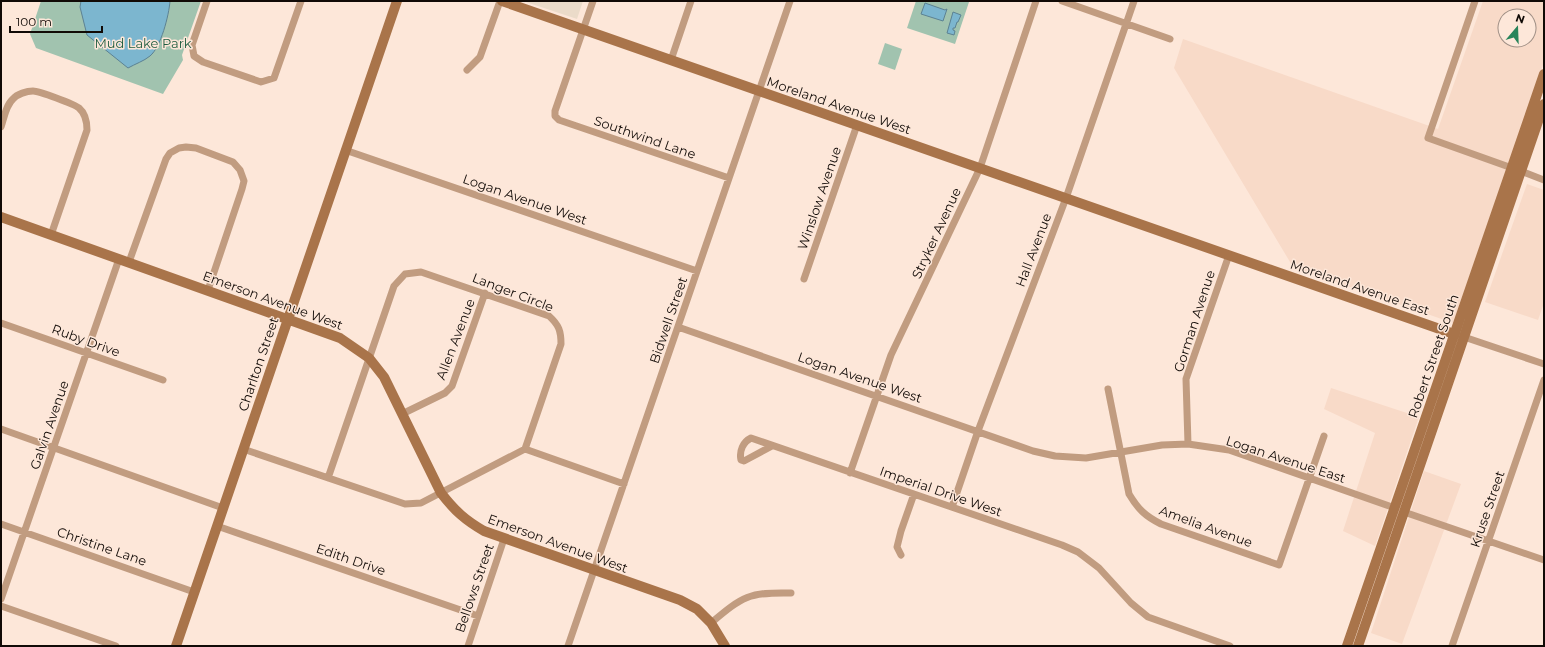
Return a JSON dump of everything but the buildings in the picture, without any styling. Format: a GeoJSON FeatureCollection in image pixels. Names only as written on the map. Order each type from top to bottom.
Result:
{"type":"FeatureCollection","features":[{"type":"Feature","properties":{"kind":"street"},"geometry":{"type":"LineString","coordinates":[[207,1],[192,45],[194,56],[203,62],[261,82],[274,78],[301,1]]}},
{"type":"Feature","properties":{"kind":"street","name":"Charlton Street"},"geometry":{"type":"LineString","coordinates":[[176,646],[397,1]]}},
{"type":"Feature","properties":{"kind":"street"},"geometry":{"type":"LineString","coordinates":[[466,70],[480,56],[501,1]]}},
{"type":"Feature","properties":{"kind":"street","name":"Moreland Avenue West"},"geometry":{"type":"LineString","coordinates":[[501,1],[1168,233]]}},
{"type":"Feature","properties":{"kind":"street"},"geometry":{"type":"LineString","coordinates":[[583,29],[593,1]]}},
{"type":"Feature","properties":{"kind":"street"},"geometry":{"type":"LineString","coordinates":[[671,60],[691,1]]}},
{"type":"Feature","properties":{"kind":"street","name":"Bidwell Street"},"geometry":{"type":"LineString","coordinates":[[568,646],[790,1]]}},
{"type":"Feature","properties":{"kind":"street","name":"Stryker Avenue"},"geometry":{"type":"LineString","coordinates":[[850,472],[891,355],[980,168],[1036,1]]}},
{"type":"Feature","properties":{"kind":"street"},"geometry":{"type":"LineString","coordinates":[[1062,1],[1170,39]]}},
{"type":"Feature","properties":{"kind":"street","name":"Hall Avenue"},"geometry":{"type":"LineString","coordinates":[[952,507],[978,432],[1066,198],[1134,1]]}},
{"type":"Feature","properties":{"kind":"street"},"geometry":{"type":"LineString","coordinates":[[1475,1],[1428,138],[1516,166],[1544,180]]}},
{"type":"Feature","properties":{"kind":"street","name":"Southwind Lane"},"geometry":{"type":"LineString","coordinates":[[583,29],[555,111],[555,116],[559,120],[729,178]]}},
{"type":"Feature","properties":{"kind":"street","name":"Robert Street South"},"geometry":{"type":"LineString","coordinates":[[1347,646],[1399,510],[1516,166],[1544,74]]}},
{"type":"Feature","properties":{"kind":"street"},"geometry":{"type":"LineString","coordinates":[[1,127],[8,106],[13,98],[34,90],[71,103],[79,107],[84,114],[87,122],[87,130],[51,235]]}},
{"type":"Feature","properties":{"kind":"street","name":"Robert Street South"},"geometry":{"type":"LineString","coordinates":[[1399,510],[1402,486],[1517,182],[1516,166],[1544,104]]}},
{"type":"Feature","properties":{"kind":"street","name":"Winslow Avenue"},"geometry":{"type":"LineString","coordinates":[[804,279],[857,125]]}},
{"type":"Feature","properties":{"kind":"street"},"geometry":{"type":"LineString","coordinates":[[130,262],[166,159],[170,153],[179,148],[196,148],[233,162],[240,170],[244,180],[208,290]]}},
{"type":"Feature","properties":{"kind":"street","name":"Logan Avenue West"},"geometry":{"type":"LineString","coordinates":[[345,150],[697,271]]}},
{"type":"Feature","properties":{"kind":"street","name":"Emerson Avenue West"},"geometry":{"type":"LineString","coordinates":[[1,217],[340,338],[369,358],[384,377],[441,493],[453,509],[468,522],[484,531],[504,539],[680,600],[696,610],[711,623],[726,646]]}},
{"type":"Feature","properties":{"kind":"street","name":"Moreland Avenue East"},"geometry":{"type":"LineString","coordinates":[[1168,233],[1544,364]]}},
{"type":"Feature","properties":{"kind":"street","name":"Gorman Avenue"},"geometry":{"type":"LineString","coordinates":[[1188,444],[1186,379],[1229,255]]}},
{"type":"Feature","properties":{"kind":"street","name":"Galvin Avenue"},"geometry":{"type":"LineString","coordinates":[[1,599],[119,259]]}},
{"type":"Feature","properties":{"kind":"street","name":"Langer Circle"},"geometry":{"type":"LineString","coordinates":[[328,478],[394,286],[404,274],[422,272],[549,316],[557,322],[561,331],[561,344],[525,449]]}},
{"type":"Feature","properties":{"kind":"street","name":"Allen Avenue"},"geometry":{"type":"LineString","coordinates":[[402,414],[445,393],[452,386],[485,294]]}},
{"type":"Feature","properties":{"kind":"street","name":"Ruby Drive"},"geometry":{"type":"LineString","coordinates":[[1,323],[163,380]]}},
{"type":"Feature","properties":{"kind":"street","name":"Logan Avenue West"},"geometry":{"type":"LineString","coordinates":[[678,327],[1033,450],[1055,456],[1086,458],[1120,453]]}},
{"type":"Feature","properties":{"kind":"street","name":"Kruse Street"},"geometry":{"type":"LineString","coordinates":[[1452,646],[1544,380]]}},
{"type":"Feature","properties":{"kind":"street","name":"Amelia Avenue"},"geometry":{"type":"LineString","coordinates":[[1108,389],[1129,494],[1137,507],[1148,518],[1161,524],[1279,566],[1309,478]]}},
{"type":"Feature","properties":{"kind":"street"},"geometry":{"type":"LineString","coordinates":[[1,429],[223,508]]}},
{"type":"Feature","properties":{"kind":"street"},"geometry":{"type":"LineString","coordinates":[[1309,478],[1324,436]]}},
{"type":"Feature","properties":{"kind":"street","name":"Logan Avenue East"},"geometry":{"type":"LineString","coordinates":[[1120,453],[1162,445],[1188,444],[1229,450],[1544,560]]}},
{"type":"Feature","properties":{"kind":"street","name":"Imperial Drive West"},"geometry":{"type":"LineString","coordinates":[[772,446],[1062,545],[1078,552],[1099,568],[1131,603],[1148,617],[1230,646]]}},
{"type":"Feature","properties":{"kind":"street"},"geometry":{"type":"LineString","coordinates":[[243,449],[405,504],[421,503],[525,449],[624,484]]}},
{"type":"Feature","properties":{"kind":"street"},"geometry":{"type":"LineString","coordinates":[[901,555],[897,547],[914,494]]}},
{"type":"Feature","properties":{"kind":"street"},"geometry":{"type":"LineString","coordinates":[[1358,646],[1399,527],[1399,510]]}},
{"type":"Feature","properties":{"kind":"street","name":"Christine Lane"},"geometry":{"type":"LineString","coordinates":[[1,524],[194,592]]}},
{"type":"Feature","properties":{"kind":"street","name":"Edith Drive"},"geometry":{"type":"LineString","coordinates":[[217,526],[478,616]]}},
{"type":"Feature","properties":{"kind":"street","name":"Bellows Street"},"geometry":{"type":"LineString","coordinates":[[468,646],[504,539]]}},
{"type":"Feature","properties":{"kind":"street"},"geometry":{"type":"LineString","coordinates":[[711,623],[733,604],[748,596],[766,592],[791,593]]}},
{"type":"Feature","properties":{"kind":"street"},"geometry":{"type":"LineString","coordinates":[[1,606],[116,646]]}},
{"type":"Feature","properties":{"kind":"shaded area"},"geometry":{"type":"Polygon","coordinates":[[[523,1],[583,1],[577,19],[523,1]]]}},
{"type":"Feature","properties":{"kind":"shaded area"},"geometry":{"type":"Polygon","coordinates":[[[1483,1],[1544,1],[1544,62],[1453,323],[1293,267],[1174,68],[1183,39],[1438,129],[1483,1]]]}},
{"type":"Feature","properties":{"kind":"shaded area"},"geometry":{"type":"Polygon","coordinates":[[[1527,184],[1544,190],[1544,303],[1538,320],[1485,302],[1527,184]]]}},
{"type":"Feature","properties":{"kind":"shaded area"},"geometry":{"type":"Polygon","coordinates":[[[1331,388],[1419,417],[1375,546],[1343,531],[1375,433],[1324,409],[1331,388]]]}},
{"type":"Feature","properties":{"kind":"shaded area"},"geometry":{"type":"Polygon","coordinates":[[[1424,471],[1461,484],[1402,644],[1371,633],[1424,471]]]}},
{"type":"Feature","properties":{"kind":"green space","name":"Mud Lake Park"},"geometry":{"type":"Polygon","coordinates":[[[41,1],[201,1],[182,55],[183,60],[163,94],[36,48],[30,34],[41,1]]]}},
{"type":"Feature","properties":{"kind":"green space"},"geometry":{"type":"Polygon","coordinates":[[[916,1],[969,2],[955,44],[907,28],[916,1]]]}},
{"type":"Feature","properties":{"kind":"green space"},"geometry":{"type":"Polygon","coordinates":[[[885,43],[902,49],[895,70],[878,64],[885,43]]]}},
{"type":"Feature","properties":{"kind":"water"},"geometry":{"type":"Polygon","coordinates":[[[81,1],[170,1],[164,30],[158,46],[148,58],[128,68],[87,35],[80,7],[81,1]]]}},
{"type":"Feature","properties":{"kind":"water"},"geometry":{"type":"Polygon","coordinates":[[[925,3],[945,10],[947,9],[943,21],[921,14],[925,3]]]}},
{"type":"Feature","properties":{"kind":"water"},"geometry":{"type":"Polygon","coordinates":[[[953,12],[961,15],[955,28],[953,28],[955,31],[954,35],[947,33],[953,12]]]}}]}
